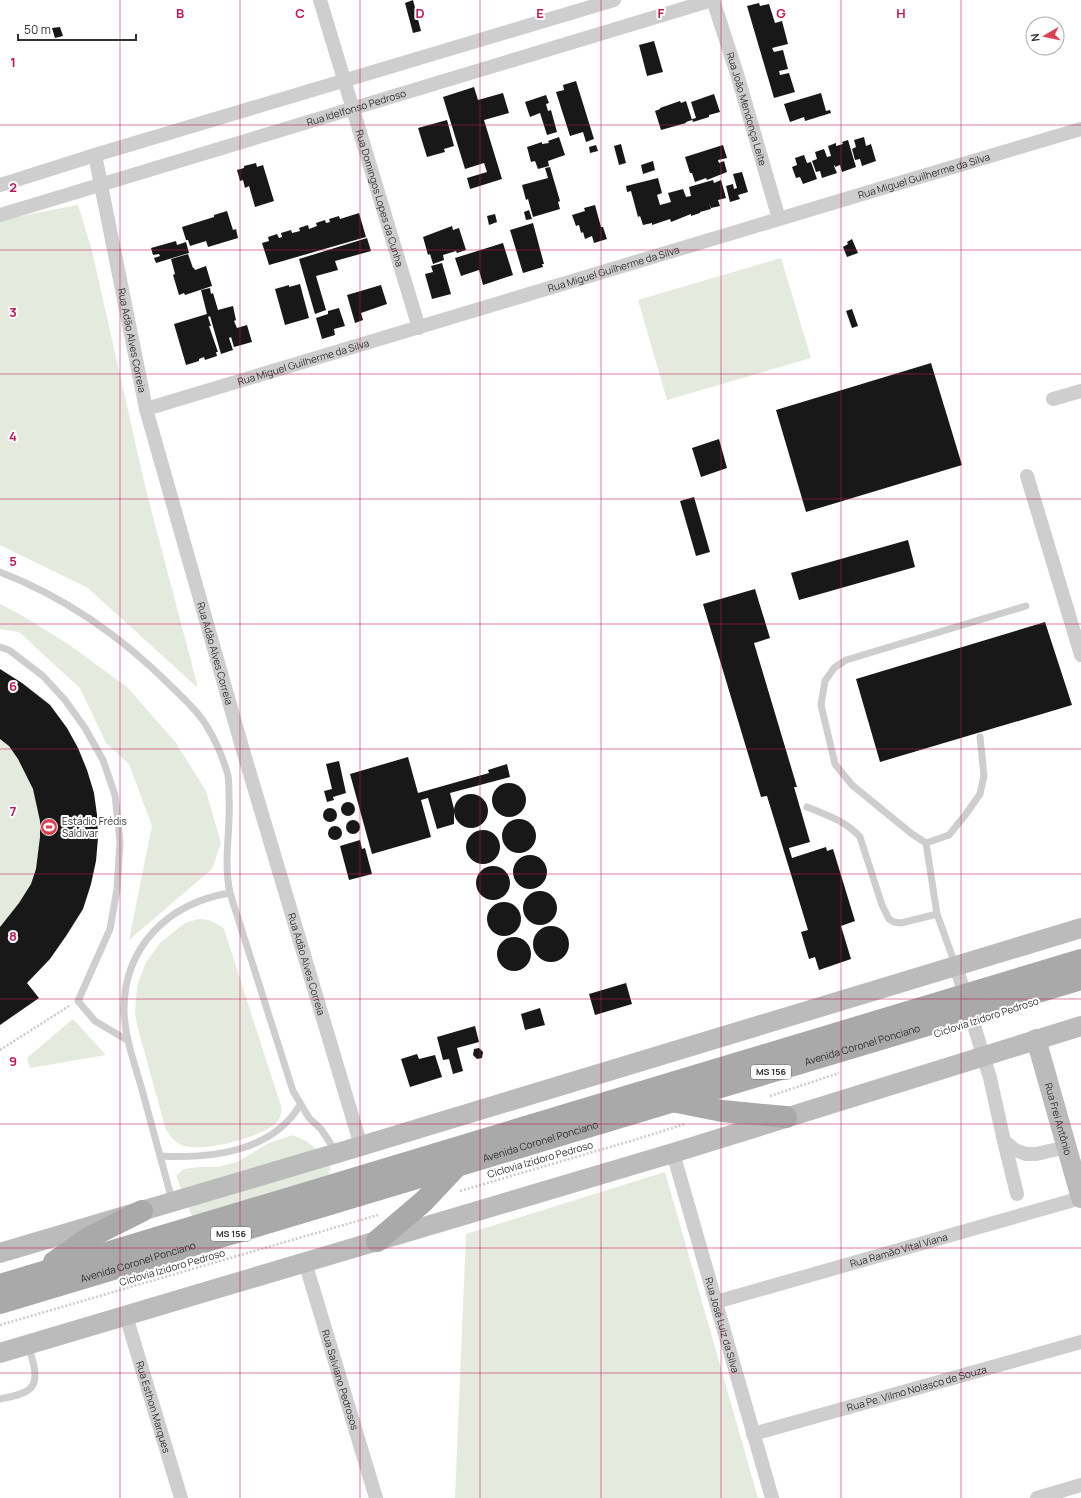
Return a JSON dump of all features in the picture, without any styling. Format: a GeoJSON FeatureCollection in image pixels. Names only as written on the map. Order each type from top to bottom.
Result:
{"type":"FeatureCollection","features":[{"type":"Feature","properties":{"kind":"main road"},"geometry":{"type":"LineString","coordinates":[[0,1253],[361,1146],[1081,928]]}},
{"type":"Feature","properties":{"kind":"main road"},"geometry":{"type":"LineString","coordinates":[[1032,984],[1081,960]]}},
{"type":"Feature","properties":{"kind":"main road","name":"Avenida Coronel Ponciano"},"geometry":{"type":"LineString","coordinates":[[0,1303],[674,1102],[1032,984],[1081,979]]}},
{"type":"Feature","properties":{"kind":"main road"},"geometry":{"type":"LineString","coordinates":[[0,1285],[968,1004]]}},
{"type":"Feature","properties":{"kind":"main road"},"geometry":{"type":"LineString","coordinates":[[0,1354],[28,1344],[673,1153],[1081,1026]]}},
{"type":"Feature","properties":{"kind":"main road","name":"Rua Frei Antônio"},"geometry":{"type":"LineString","coordinates":[[1036,1039],[1081,1198]]}},
{"type":"Feature","properties":{"kind":"main road"},"geometry":{"type":"LineString","coordinates":[[674,1102],[722,1111],[786,1118]]}},
{"type":"Feature","properties":{"kind":"main road"},"geometry":{"type":"LineString","coordinates":[[377,1240],[424,1201],[456,1167]]}},
{"type":"Feature","properties":{"kind":"main road"},"geometry":{"type":"LineString","coordinates":[[37,1274],[90,1237],[142,1211]]}},
{"type":"Feature","properties":{"kind":"street","name":"Rua Domingos Lopes da Cunha"},"geometry":{"type":"LineString","coordinates":[[320,0],[420,328]]}},
{"type":"Feature","properties":{"kind":"street"},"geometry":{"type":"LineString","coordinates":[[0,185],[95,155],[614,0]]}},
{"type":"Feature","properties":{"kind":"street","name":"Rua Idelfonso Pedroso"},"geometry":{"type":"LineString","coordinates":[[1,212],[102,184],[354,109],[712,0]]}},
{"type":"Feature","properties":{"kind":"street","name":"Rua João Mendonça Leite"},"geometry":{"type":"LineString","coordinates":[[712,0],[737,74],[779,218]]}},
{"type":"Feature","properties":{"kind":"street","name":"Rua Miguel Guilherme da Silva"},"geometry":{"type":"LineString","coordinates":[[146,409],[420,328],[779,218],[1081,129]]}},
{"type":"Feature","properties":{"kind":"street","name":"Rua Adão Alves Correia"},"geometry":{"type":"LineString","coordinates":[[95,155],[146,409],[242,747],[361,1146]]}},
{"type":"Feature","properties":{"kind":"street"},"geometry":{"type":"LineString","coordinates":[[1053,399],[1081,391]]}},
{"type":"Feature","properties":{"kind":"street"},"geometry":{"type":"LineString","coordinates":[[1027,476],[1081,655]]}},
{"type":"Feature","properties":{"kind":"street"},"geometry":{"type":"LineString","coordinates":[[956,966],[984,1055],[1017,1194]]}},
{"type":"Feature","properties":{"kind":"street"},"geometry":{"type":"LineString","coordinates":[[1004,1141],[1015,1150],[1026,1154],[1036,1154],[1067,1147]]}},
{"type":"Feature","properties":{"kind":"street","name":"Rua José Luiz da Silva"},"geometry":{"type":"LineString","coordinates":[[673,1153],[772,1498]]}},
{"type":"Feature","properties":{"kind":"street","name":"Rua Ramão Vital Viana"},"geometry":{"type":"LineString","coordinates":[[716,1302],[1081,1198]]}},
{"type":"Feature","properties":{"kind":"street","name":"Rua Salviano Pedrosos"},"geometry":{"type":"LineString","coordinates":[[305,1262],[376,1498]]}},
{"type":"Feature","properties":{"kind":"street","name":"Rua Esthon Marques"},"geometry":{"type":"LineString","coordinates":[[126,1316],[181,1498]]}},
{"type":"Feature","properties":{"kind":"street","name":"Rua Pe. Vilmo Nolasco de Souza"},"geometry":{"type":"LineString","coordinates":[[753,1434],[1081,1342]]}},
{"type":"Feature","properties":{"kind":"street"},"geometry":{"type":"LineString","coordinates":[[1037,1498],[1081,1485]]}},
{"type":"Feature","properties":{"kind":"lane"},"geometry":{"type":"LineString","coordinates":[[0,572],[55,598],[108,631],[135,652],[160,675],[184,699],[206,725],[219,750],[228,777],[229,825],[226,870],[230,893],[293,1091],[309,1118],[321,1129],[337,1153]]}},
{"type":"Feature","properties":{"kind":"lane"},"geometry":{"type":"LineString","coordinates":[[956,966],[937,914],[926,843],[912,834],[852,785],[836,764],[821,705],[825,681],[834,668],[846,660],[1026,606]]}},
{"type":"Feature","properties":{"kind":"lane"},"geometry":{"type":"LineString","coordinates":[[0,647],[9,650],[43,676],[65,700],[85,728],[103,760],[115,795],[120,842],[117,889],[110,929],[78,1001],[95,1021],[128,1040]]}},
{"type":"Feature","properties":{"kind":"lane"},"geometry":{"type":"LineString","coordinates":[[926,843],[949,835],[980,794],[984,776],[980,737]]}},
{"type":"Feature","properties":{"kind":"lane"},"geometry":{"type":"LineString","coordinates":[[807,807],[841,821],[853,828],[860,837],[882,905],[889,919],[894,922],[901,923],[937,914]]}},
{"type":"Feature","properties":{"kind":"lane"},"geometry":{"type":"LineString","coordinates":[[173,1202],[128,1040],[124,1011],[127,983],[134,961],[145,940],[164,922],[181,909],[197,901],[230,893]]}},
{"type":"Feature","properties":{"kind":"lane"},"geometry":{"type":"LineString","coordinates":[[160,1156],[180,1157],[219,1154],[262,1141],[282,1128],[290,1120],[300,1105]]}},
{"type":"Feature","properties":{"kind":"lane"},"geometry":{"type":"LineString","coordinates":[[0,1399],[26,1392],[32,1386],[36,1369],[28,1344]]}},
{"type":"Feature","properties":{"kind":"path"},"geometry":{"type":"LineString","coordinates":[[0,1050],[78,1001]]}},
{"type":"Feature","properties":{"kind":"path"},"geometry":{"type":"LineString","coordinates":[[767,1097],[841,1072]]}},
{"type":"Feature","properties":{"kind":"path","name":"Ciclovia Izidoro Pedroso"},"geometry":{"type":"LineString","coordinates":[[454,1193],[687,1123]]}},
{"type":"Feature","properties":{"kind":"path","name":"Ciclovia Izidoro Pedroso"},"geometry":{"type":"LineString","coordinates":[[0,1325],[380,1214]]}},
{"type":"Feature","properties":{"kind":"shaded area"},"geometry":{"type":"Polygon","coordinates":[[[78,205],[92,251],[146,490],[198,688],[88,588],[0,545],[0,220],[78,205]]]}},
{"type":"Feature","properties":{"kind":"shaded area"},"geometry":{"type":"Polygon","coordinates":[[[781,258],[811,358],[667,400],[638,300],[781,258]]]}},
{"type":"Feature","properties":{"kind":"shaded area"},"geometry":{"type":"Polygon","coordinates":[[[0,604],[23,616],[68,644],[127,687],[176,743],[206,791],[221,843],[212,869],[129,940],[152,826],[129,764],[106,743],[80,688],[19,632],[0,629],[0,604]]]}},
{"type":"Feature","properties":{"kind":"shaded area","name":"Estádio Frédis Saldivar"},"geometry":{"type":"Polygon","coordinates":[[[0,669],[50,704],[73,738],[82,756],[94,794],[97,834],[96,854],[88,897],[75,923],[57,949],[0,1005],[0,669]]]}},
{"type":"Feature","properties":{"kind":"shaded area"},"geometry":{"type":"Polygon","coordinates":[[[198,919],[212,921],[224,929],[281,1106],[278,1121],[269,1128],[246,1138],[205,1147],[181,1145],[168,1133],[165,1127],[137,1025],[135,1012],[137,986],[146,962],[161,942],[185,923],[198,919]]]}},
{"type":"Feature","properties":{"kind":"shaded area"},"geometry":{"type":"Polygon","coordinates":[[[73,1019],[106,1055],[30,1068],[27,1058],[73,1019]]]}},
{"type":"Feature","properties":{"kind":"shaded area"},"geometry":{"type":"Polygon","coordinates":[[[293,1135],[306,1141],[323,1154],[331,1168],[328,1175],[192,1216],[176,1176],[184,1169],[218,1167],[237,1162],[269,1143],[293,1135]]]}},
{"type":"Feature","properties":{"kind":"shaded area"},"geometry":{"type":"Polygon","coordinates":[[[665,1172],[758,1498],[455,1498],[466,1234],[665,1172]]]}},
{"type":"Feature","properties":{"kind":"building"},"geometry":{"type":"Polygon","coordinates":[[[413,0],[421,31],[413,33],[405,3],[413,0]]]}},
{"type":"Feature","properties":{"kind":"building"},"geometry":{"type":"Polygon","coordinates":[[[759,3],[760,6],[769,4],[775,23],[782,21],[788,44],[772,48],[774,52],[783,50],[788,69],[779,71],[780,75],[789,73],[795,92],[774,98],[747,6],[759,3]]]}},
{"type":"Feature","properties":{"kind":"building"},"geometry":{"type":"Polygon","coordinates":[[[60,27],[63,36],[55,38],[52,28],[60,27]]]}},
{"type":"Feature","properties":{"kind":"building"},"geometry":{"type":"Polygon","coordinates":[[[654,41],[663,72],[647,76],[639,45],[654,41]]]}},
{"type":"Feature","properties":{"kind":"building"},"geometry":{"type":"Polygon","coordinates":[[[576,81],[594,139],[586,142],[583,132],[570,136],[556,92],[564,90],[563,85],[576,81]]]}},
{"type":"Feature","properties":{"kind":"building"},"geometry":{"type":"Polygon","coordinates":[[[474,87],[478,100],[503,93],[509,113],[484,120],[502,179],[470,189],[467,178],[487,172],[484,163],[465,169],[443,97],[474,87]]]}},
{"type":"Feature","properties":{"kind":"building"},"geometry":{"type":"Polygon","coordinates":[[[821,93],[826,111],[830,110],[831,113],[805,121],[804,117],[790,122],[784,104],[821,93]]]}},
{"type":"Feature","properties":{"kind":"building"},"geometry":{"type":"Polygon","coordinates":[[[714,94],[720,112],[693,122],[692,119],[696,118],[691,102],[714,94]]]}},
{"type":"Feature","properties":{"kind":"building"},"geometry":{"type":"Polygon","coordinates":[[[546,95],[549,103],[546,104],[548,111],[551,110],[557,132],[547,135],[540,113],[530,117],[525,102],[546,95]]]}},
{"type":"Feature","properties":{"kind":"building"},"geometry":{"type":"Polygon","coordinates":[[[680,101],[681,103],[686,101],[692,120],[661,130],[655,111],[680,101]]]}},
{"type":"Feature","properties":{"kind":"building"},"geometry":{"type":"Polygon","coordinates":[[[447,120],[454,146],[444,149],[445,152],[427,157],[418,128],[447,120]]]}},
{"type":"Feature","properties":{"kind":"building"},"geometry":{"type":"Polygon","coordinates":[[[559,137],[565,155],[548,161],[549,166],[538,169],[535,161],[531,162],[527,147],[542,142],[542,144],[549,143],[548,141],[559,137]]]}},
{"type":"Feature","properties":{"kind":"building"},"geometry":{"type":"Polygon","coordinates":[[[864,137],[866,146],[871,144],[876,161],[862,166],[860,159],[855,160],[852,149],[856,147],[854,140],[864,137]]]}},
{"type":"Feature","properties":{"kind":"building"},"geometry":{"type":"Polygon","coordinates":[[[848,140],[856,167],[842,172],[840,165],[835,167],[835,165],[834,166],[837,173],[822,178],[820,171],[816,172],[812,161],[817,159],[815,152],[824,149],[827,157],[831,156],[828,146],[836,143],[836,146],[843,144],[842,142],[848,140]]]}},
{"type":"Feature","properties":{"kind":"building"},"geometry":{"type":"Polygon","coordinates":[[[621,144],[626,163],[619,165],[614,146],[621,144]]]}},
{"type":"Feature","properties":{"kind":"building"},"geometry":{"type":"Polygon","coordinates":[[[596,145],[598,151],[590,153],[589,147],[596,145]]]}},
{"type":"Feature","properties":{"kind":"building"},"geometry":{"type":"Polygon","coordinates":[[[723,145],[727,158],[718,160],[719,163],[724,161],[727,172],[707,180],[706,178],[695,182],[692,173],[690,173],[685,157],[723,145]]]}},
{"type":"Feature","properties":{"kind":"building"},"geometry":{"type":"Polygon","coordinates":[[[804,155],[807,163],[811,162],[817,179],[803,184],[800,177],[796,178],[792,167],[797,165],[795,158],[804,155]]]}},
{"type":"Feature","properties":{"kind":"building"},"geometry":{"type":"Polygon","coordinates":[[[653,161],[655,170],[643,174],[641,165],[653,161]]]}},
{"type":"Feature","properties":{"kind":"building"},"geometry":{"type":"Polygon","coordinates":[[[256,163],[257,167],[263,165],[274,201],[255,207],[249,186],[245,188],[243,180],[240,181],[237,170],[244,168],[244,166],[256,163]]]}},
{"type":"Feature","properties":{"kind":"building"},"geometry":{"type":"Polygon","coordinates":[[[550,167],[560,201],[558,202],[560,209],[533,217],[522,185],[548,178],[545,168],[550,167]]]}},
{"type":"Feature","properties":{"kind":"building"},"geometry":{"type":"Polygon","coordinates":[[[742,172],[748,192],[738,195],[740,199],[730,202],[726,186],[733,184],[734,189],[737,188],[733,174],[742,172]]]}},
{"type":"Feature","properties":{"kind":"building"},"geometry":{"type":"Polygon","coordinates":[[[658,178],[662,193],[657,195],[660,205],[671,202],[668,193],[683,189],[686,197],[691,196],[689,187],[713,180],[714,183],[721,180],[726,198],[718,200],[720,206],[711,208],[709,203],[711,209],[691,216],[691,214],[671,222],[670,219],[652,225],[652,223],[643,225],[640,216],[638,217],[631,191],[627,192],[626,186],[658,178]]]}},
{"type":"Feature","properties":{"kind":"building"},"geometry":{"type":"Polygon","coordinates":[[[595,205],[601,227],[603,227],[607,239],[594,243],[592,236],[585,239],[583,232],[581,233],[579,225],[576,226],[572,215],[585,211],[584,208],[595,205]]]}},
{"type":"Feature","properties":{"kind":"building"},"geometry":{"type":"Polygon","coordinates":[[[529,210],[532,219],[526,220],[524,212],[529,210]]]}},
{"type":"Feature","properties":{"kind":"building"},"geometry":{"type":"Polygon","coordinates":[[[227,211],[233,230],[236,229],[238,238],[208,247],[206,241],[190,246],[188,240],[186,240],[182,227],[214,217],[214,215],[227,211]]]}},
{"type":"Feature","properties":{"kind":"building"},"geometry":{"type":"Polygon","coordinates":[[[359,213],[366,237],[269,265],[262,243],[269,241],[268,237],[277,234],[279,238],[282,237],[281,233],[291,230],[292,233],[300,231],[299,228],[308,225],[309,229],[317,226],[316,223],[325,220],[326,223],[330,222],[329,219],[339,216],[340,219],[359,213]]]}},
{"type":"Feature","properties":{"kind":"building"},"geometry":{"type":"Polygon","coordinates":[[[495,214],[497,222],[489,225],[487,216],[495,214]]]}},
{"type":"Feature","properties":{"kind":"building"},"geometry":{"type":"Polygon","coordinates":[[[533,223],[544,264],[542,264],[543,267],[523,273],[510,230],[533,223]]]}},
{"type":"Feature","properties":{"kind":"building"},"geometry":{"type":"Polygon","coordinates":[[[452,226],[453,230],[459,228],[466,250],[443,255],[444,260],[433,264],[430,254],[428,255],[423,237],[452,226]]]}},
{"type":"Feature","properties":{"kind":"building"},"geometry":{"type":"Polygon","coordinates":[[[367,238],[371,251],[335,261],[338,270],[316,276],[326,310],[315,314],[299,259],[367,238]]]}},
{"type":"Feature","properties":{"kind":"building"},"geometry":{"type":"Polygon","coordinates":[[[852,239],[858,253],[847,257],[843,247],[852,239]]]}},
{"type":"Feature","properties":{"kind":"building"},"geometry":{"type":"Polygon","coordinates":[[[176,241],[177,245],[186,242],[189,253],[156,263],[154,258],[160,256],[159,254],[153,255],[151,248],[176,241]]]}},
{"type":"Feature","properties":{"kind":"building"},"geometry":{"type":"Polygon","coordinates":[[[503,243],[513,275],[483,285],[479,270],[461,276],[455,258],[503,243]]]}},
{"type":"Feature","properties":{"kind":"building"},"geometry":{"type":"Polygon","coordinates":[[[188,254],[195,270],[206,266],[212,286],[185,295],[184,293],[179,295],[173,275],[175,274],[171,259],[188,254]]]}},
{"type":"Feature","properties":{"kind":"building"},"geometry":{"type":"Polygon","coordinates":[[[442,263],[451,294],[432,299],[425,274],[433,272],[431,266],[442,263]]]}},
{"type":"Feature","properties":{"kind":"building"},"geometry":{"type":"Polygon","coordinates":[[[300,284],[309,318],[285,325],[275,289],[300,284]]]}},
{"type":"Feature","properties":{"kind":"building"},"geometry":{"type":"Polygon","coordinates":[[[381,285],[387,304],[361,313],[363,320],[355,323],[347,295],[381,285]]]}},
{"type":"Feature","properties":{"kind":"building"},"geometry":{"type":"Polygon","coordinates":[[[210,288],[218,310],[233,306],[236,320],[234,321],[237,328],[247,325],[252,342],[234,347],[231,337],[229,338],[233,350],[221,354],[210,316],[208,317],[211,326],[209,326],[218,352],[216,352],[217,356],[205,360],[204,357],[199,359],[199,361],[186,365],[174,324],[207,314],[201,290],[210,288]]]}},
{"type":"Feature","properties":{"kind":"building"},"geometry":{"type":"Polygon","coordinates":[[[339,308],[345,326],[334,329],[335,335],[322,339],[316,318],[328,314],[328,311],[339,308]]]}},
{"type":"Feature","properties":{"kind":"building"},"geometry":{"type":"Polygon","coordinates":[[[852,309],[858,326],[852,328],[846,311],[852,309]]]}},
{"type":"Feature","properties":{"kind":"building"},"geometry":{"type":"Polygon","coordinates":[[[931,363],[962,465],[806,512],[776,410],[931,363]]]}},
{"type":"Feature","properties":{"kind":"building"},"geometry":{"type":"Polygon","coordinates":[[[719,439],[727,468],[701,477],[692,448],[719,439]]]}},
{"type":"Feature","properties":{"kind":"building"},"geometry":{"type":"Polygon","coordinates":[[[694,497],[710,552],[696,556],[680,501],[694,497]]]}},
{"type":"Feature","properties":{"kind":"building"},"geometry":{"type":"Polygon","coordinates":[[[908,540],[915,567],[799,600],[791,573],[908,540]]]}},
{"type":"Feature","properties":{"kind":"building"},"geometry":{"type":"Polygon","coordinates":[[[755,589],[770,638],[754,643],[797,787],[794,787],[810,842],[789,848],[792,858],[826,847],[827,851],[833,849],[855,921],[841,926],[851,959],[819,970],[815,957],[809,959],[801,932],[808,930],[767,796],[761,797],[703,604],[755,589]]]}},
{"type":"Feature","properties":{"kind":"building"},"geometry":{"type":"Polygon","coordinates":[[[1045,622],[1072,705],[880,762],[856,679],[1045,622]]]}},
{"type":"Feature","properties":{"kind":"building","name":"Estádio Frédis Saldivar"},"geometry":{"type":"Polygon","coordinates":[[[0,669],[22,683],[50,705],[67,728],[78,748],[94,793],[98,838],[96,861],[83,909],[50,959],[27,983],[39,998],[0,1025],[0,927],[19,903],[31,884],[36,869],[40,837],[40,821],[33,789],[18,759],[9,746],[0,739],[0,669]]]}},
{"type":"Feature","properties":{"kind":"building"},"geometry":{"type":"Polygon","coordinates":[[[408,757],[418,793],[489,773],[488,770],[507,764],[510,777],[450,793],[454,809],[454,824],[437,829],[428,798],[421,800],[431,837],[372,854],[350,774],[408,757]]]}},
{"type":"Feature","properties":{"kind":"building"},"geometry":{"type":"Polygon","coordinates":[[[339,761],[346,793],[333,797],[334,800],[327,802],[324,791],[332,789],[326,764],[339,761]]]}},
{"type":"Feature","properties":{"kind":"building"},"geometry":{"type":"Polygon","coordinates":[[[506,783],[512,783],[521,788],[525,794],[525,806],[521,812],[512,817],[506,817],[497,812],[492,803],[492,797],[497,788],[506,783]]]}},
{"type":"Feature","properties":{"kind":"building"},"geometry":{"type":"Polygon","coordinates":[[[468,794],[474,794],[483,799],[487,805],[487,817],[483,823],[474,828],[468,828],[459,823],[454,814],[454,808],[459,799],[468,794]]]}},
{"type":"Feature","properties":{"kind":"building"},"geometry":{"type":"Polygon","coordinates":[[[345,802],[351,802],[355,806],[355,812],[351,816],[345,816],[341,812],[341,806],[345,802]]]}},
{"type":"Feature","properties":{"kind":"building"},"geometry":{"type":"Polygon","coordinates":[[[327,808],[333,808],[337,812],[337,818],[333,822],[327,822],[323,818],[323,812],[327,808]]]}},
{"type":"Feature","properties":{"kind":"building"},"geometry":{"type":"Polygon","coordinates":[[[519,819],[525,820],[531,824],[535,830],[535,842],[531,848],[525,852],[519,853],[513,852],[507,848],[503,842],[502,836],[503,830],[507,824],[513,820],[519,819]]]}},
{"type":"Feature","properties":{"kind":"building"},"geometry":{"type":"Polygon","coordinates":[[[350,820],[356,820],[360,824],[360,830],[356,834],[350,834],[346,830],[346,824],[350,820]]]}},
{"type":"Feature","properties":{"kind":"building"},"geometry":{"type":"Polygon","coordinates":[[[332,826],[338,826],[342,830],[342,836],[338,840],[332,840],[328,836],[328,830],[332,826]]]}},
{"type":"Feature","properties":{"kind":"building"},"geometry":{"type":"Polygon","coordinates":[[[480,830],[486,830],[495,835],[499,841],[499,853],[495,859],[486,864],[480,864],[471,859],[466,850],[466,844],[471,835],[480,830]]]}},
{"type":"Feature","properties":{"kind":"building"},"geometry":{"type":"Polygon","coordinates":[[[360,840],[362,849],[365,848],[372,874],[349,880],[340,846],[360,840]]]}},
{"type":"Feature","properties":{"kind":"building"},"geometry":{"type":"Polygon","coordinates":[[[527,855],[533,855],[542,860],[546,866],[546,878],[542,884],[533,889],[527,889],[518,884],[513,875],[513,869],[518,860],[527,855]]]}},
{"type":"Feature","properties":{"kind":"building"},"geometry":{"type":"Polygon","coordinates":[[[493,866],[499,867],[505,871],[509,877],[509,889],[505,895],[499,899],[493,900],[487,899],[481,895],[477,889],[476,883],[477,877],[481,871],[487,867],[493,866]]]}},
{"type":"Feature","properties":{"kind":"building"},"geometry":{"type":"Polygon","coordinates":[[[540,891],[546,892],[552,896],[556,902],[556,914],[552,920],[546,924],[540,925],[534,924],[528,920],[524,914],[523,908],[524,902],[528,896],[534,892],[540,891]]]}},
{"type":"Feature","properties":{"kind":"building"},"geometry":{"type":"Polygon","coordinates":[[[504,902],[510,903],[516,907],[520,913],[520,925],[516,931],[510,935],[504,936],[498,935],[492,931],[488,925],[487,919],[488,913],[492,907],[498,903],[504,902]]]}},
{"type":"Feature","properties":{"kind":"building"},"geometry":{"type":"Polygon","coordinates":[[[554,926],[564,931],[568,937],[568,951],[564,957],[558,961],[548,962],[538,957],[534,951],[533,941],[538,931],[544,927],[554,926]]]}},
{"type":"Feature","properties":{"kind":"building"},"geometry":{"type":"Polygon","coordinates":[[[511,937],[517,937],[526,942],[530,948],[530,960],[526,966],[517,971],[511,971],[502,966],[497,957],[497,951],[502,942],[511,937]]]}},
{"type":"Feature","properties":{"kind":"building"},"geometry":{"type":"Polygon","coordinates":[[[626,983],[632,1004],[595,1015],[589,994],[626,983]]]}},
{"type":"Feature","properties":{"kind":"building"},"geometry":{"type":"Polygon","coordinates":[[[540,1008],[545,1025],[525,1030],[521,1014],[540,1008]]]}},
{"type":"Feature","properties":{"kind":"building"},"geometry":{"type":"Polygon","coordinates":[[[475,1026],[479,1042],[457,1048],[463,1071],[453,1074],[449,1059],[443,1060],[437,1037],[475,1026]]]}},
{"type":"Feature","properties":{"kind":"building"},"geometry":{"type":"Polygon","coordinates":[[[479,1048],[483,1052],[482,1058],[477,1059],[473,1055],[474,1049],[479,1048]]]}},
{"type":"Feature","properties":{"kind":"building"},"geometry":{"type":"Polygon","coordinates":[[[417,1054],[419,1059],[435,1055],[442,1077],[410,1087],[401,1059],[417,1054]]]}},
{"type":"Feature","properties":{"kind":"place","name":"Estádio Frédis Saldivar"},"geometry":{"type":"Point","coordinates":[49,827]}}]}
